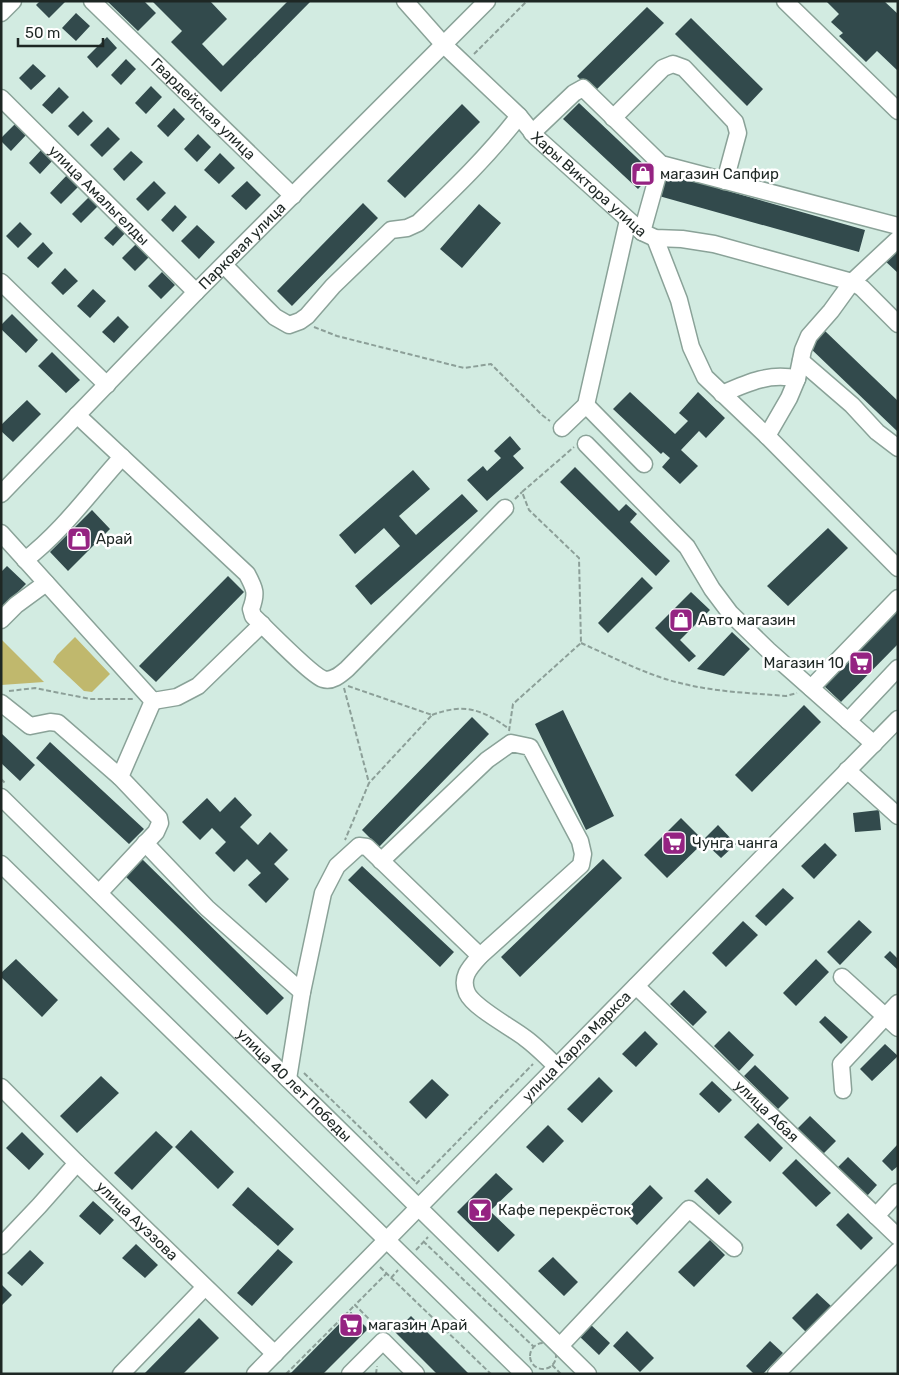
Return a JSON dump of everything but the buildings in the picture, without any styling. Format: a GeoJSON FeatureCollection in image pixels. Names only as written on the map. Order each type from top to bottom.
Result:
{"type":"FeatureCollection","features":[{"type":"Feature","properties":{"kind":"street"},"geometry":{"type":"LineString","coordinates":[[1,13],[13,1]]}},
{"type":"Feature","properties":{"kind":"street","name":"Гвардейская улица"},"geometry":{"type":"LineString","coordinates":[[92,1],[293,196]]}},
{"type":"Feature","properties":{"kind":"street","name":"Хары Виктора улица"},"geometry":{"type":"LineString","coordinates":[[405,1],[444,45],[519,116],[532,132],[628,220],[648,235],[714,244],[852,282],[862,288],[898,324]]}},
{"type":"Feature","properties":{"kind":"street","name":"Парковая улица"},"geometry":{"type":"LineString","coordinates":[[1,494],[196,292],[487,1]]}},
{"type":"Feature","properties":{"kind":"street"},"geometry":{"type":"LineString","coordinates":[[785,1],[898,111]]}},
{"type":"Feature","properties":{"kind":"street"},"geometry":{"type":"LineString","coordinates":[[612,118],[664,68],[673,64],[684,68],[736,122],[738,134],[725,181]]}},
{"type":"Feature","properties":{"kind":"street"},"geometry":{"type":"LineString","coordinates":[[532,132],[574,93],[583,88],[661,164],[898,226]]}},
{"type":"Feature","properties":{"kind":"street","name":"улица Амальгелды"},"geometry":{"type":"LineString","coordinates":[[1,98],[196,292]]}},
{"type":"Feature","properties":{"kind":"street"},"geometry":{"type":"LineString","coordinates":[[224,265],[275,317],[288,325],[300,321],[391,230],[407,228],[418,223],[476,167],[519,116]]}},
{"type":"Feature","properties":{"kind":"street"},"geometry":{"type":"LineString","coordinates":[[661,164],[648,235],[679,300],[690,346],[706,377],[898,568]]}},
{"type":"Feature","properties":{"kind":"street"},"geometry":{"type":"LineString","coordinates":[[562,428],[586,405],[628,220]]}},
{"type":"Feature","properties":{"kind":"street"},"geometry":{"type":"LineString","coordinates":[[767,436],[789,398],[797,379],[802,350],[809,336],[831,311],[852,282],[898,239]]}},
{"type":"Feature","properties":{"kind":"street"},"geometry":{"type":"LineString","coordinates":[[1,282],[107,385]]}},
{"type":"Feature","properties":{"kind":"street"},"geometry":{"type":"LineString","coordinates":[[801,361],[852,405],[877,432],[898,448]]}},
{"type":"Feature","properties":{"kind":"street"},"geometry":{"type":"LineString","coordinates":[[722,394],[763,378],[789,377],[797,379]]}},
{"type":"Feature","properties":{"kind":"street"},"geometry":{"type":"LineString","coordinates":[[586,405],[644,464]]}},
{"type":"Feature","properties":{"kind":"street"},"geometry":{"type":"LineString","coordinates":[[77,415],[247,574],[255,589],[255,597],[251,609],[253,616],[308,668],[323,679],[335,679],[354,662],[505,508]]}},
{"type":"Feature","properties":{"kind":"street"},"geometry":{"type":"LineString","coordinates":[[580,446],[687,547],[712,589],[730,613],[768,650],[874,744]]}},
{"type":"Feature","properties":{"kind":"street"},"geometry":{"type":"LineString","coordinates":[[25,560],[45,544],[74,514],[122,457]]}},
{"type":"Feature","properties":{"kind":"street"},"geometry":{"type":"LineString","coordinates":[[1,533],[152,699]]}},
{"type":"Feature","properties":{"kind":"street"},"geometry":{"type":"LineString","coordinates":[[1,620],[16,605],[46,583]]}},
{"type":"Feature","properties":{"kind":"street"},"geometry":{"type":"LineString","coordinates":[[811,688],[898,598]]}},
{"type":"Feature","properties":{"kind":"street"},"geometry":{"type":"LineString","coordinates":[[152,699],[177,697],[198,686],[262,624]]}},
{"type":"Feature","properties":{"kind":"street"},"geometry":{"type":"LineString","coordinates":[[848,721],[898,668]]}},
{"type":"Feature","properties":{"kind":"street"},"geometry":{"type":"LineString","coordinates":[[120,776],[152,699]]}},
{"type":"Feature","properties":{"kind":"street"},"geometry":{"type":"LineString","coordinates":[[1,703],[30,726],[50,722],[58,723],[120,776],[159,818],[160,823],[156,832],[99,893]]}},
{"type":"Feature","properties":{"kind":"street","name":"улица Карла Маркса"},"geometry":{"type":"LineString","coordinates":[[255,1374],[847,770],[896,723]]}},
{"type":"Feature","properties":{"kind":"street"},"geometry":{"type":"LineString","coordinates":[[381,861],[510,736],[530,747],[580,841],[583,860],[581,865],[467,970],[467,993],[476,1004],[526,1038],[556,1066]]}},
{"type":"Feature","properties":{"kind":"street"},"geometry":{"type":"LineString","coordinates":[[847,770],[898,816]]}},
{"type":"Feature","properties":{"kind":"street","name":"улица 40 лет Победы"},"geometry":{"type":"LineString","coordinates":[[1,797],[588,1374]]}},
{"type":"Feature","properties":{"kind":"street"},"geometry":{"type":"LineString","coordinates":[[145,842],[207,908],[302,992]]}},
{"type":"Feature","properties":{"kind":"street"},"geometry":{"type":"LineString","coordinates":[[288,1079],[302,992],[323,893],[337,866],[359,846],[367,847],[480,956]]}},
{"type":"Feature","properties":{"kind":"street"},"geometry":{"type":"LineString","coordinates":[[1,864],[524,1374]]}},
{"type":"Feature","properties":{"kind":"street"},"geometry":{"type":"LineString","coordinates":[[842,976],[898,1028]]}},
{"type":"Feature","properties":{"kind":"street","name":"улица Абая"},"geometry":{"type":"LineString","coordinates":[[636,986],[898,1237]]}},
{"type":"Feature","properties":{"kind":"street"},"geometry":{"type":"LineString","coordinates":[[843,1090],[841,1064],[898,1003]]}},
{"type":"Feature","properties":{"kind":"street","name":"улица Ауэзова"},"geometry":{"type":"LineString","coordinates":[[1,1087],[275,1354]]}},
{"type":"Feature","properties":{"kind":"street"},"geometry":{"type":"LineString","coordinates":[[1,1246],[77,1163]]}},
{"type":"Feature","properties":{"kind":"street"},"geometry":{"type":"LineString","coordinates":[[876,1216],[898,1192]]}},
{"type":"Feature","properties":{"kind":"street"},"geometry":{"type":"LineString","coordinates":[[560,1346],[689,1209],[734,1248]]}},
{"type":"Feature","properties":{"kind":"street"},"geometry":{"type":"LineString","coordinates":[[776,1374],[898,1251]]}},
{"type":"Feature","properties":{"kind":"street"},"geometry":{"type":"LineString","coordinates":[[121,1374],[205,1287]]}},
{"type":"Feature","properties":{"kind":"street"},"geometry":{"type":"LineString","coordinates":[[350,1374],[383,1341],[416,1374]]}},
{"type":"Feature","properties":{"kind":"path"},"geometry":{"type":"LineString","coordinates":[[464,64],[528,1]]}},
{"type":"Feature","properties":{"kind":"path"},"geometry":{"type":"LineString","coordinates":[[300,321],[337,336],[464,368],[491,364],[542,415],[562,428]]}},
{"type":"Feature","properties":{"kind":"path"},"geometry":{"type":"LineString","coordinates":[[510,736],[513,704],[581,643],[579,558],[530,510],[522,492],[580,446]]}},
{"type":"Feature","properties":{"kind":"path"},"geometry":{"type":"LineString","coordinates":[[581,643],[648,672],[679,683],[713,689],[786,696],[811,688]]}},
{"type":"Feature","properties":{"kind":"path"},"geometry":{"type":"LineString","coordinates":[[369,783],[342,684],[432,715]]}},
{"type":"Feature","properties":{"kind":"path"},"geometry":{"type":"LineString","coordinates":[[1,692],[35,688],[90,699],[152,699]]}},
{"type":"Feature","properties":{"kind":"path"},"geometry":{"type":"LineString","coordinates":[[344,842],[369,783],[432,715],[445,710],[467,708],[486,713],[510,736]]}},
{"type":"Feature","properties":{"kind":"path"},"geometry":{"type":"LineString","coordinates":[[406,1194],[543,1054]]}},
{"type":"Feature","properties":{"kind":"path"},"geometry":{"type":"LineString","coordinates":[[423,1241],[534,1347]]}},
{"type":"Feature","properties":{"kind":"path"},"geometry":{"type":"LineString","coordinates":[[286,1374],[387,1274],[492,1374]]}},
{"type":"Feature","properties":{"kind":"path"},"geometry":{"type":"LineString","coordinates":[[355,1305],[386,1336],[383,1341]]}},
{"type":"Feature","properties":{"kind":"path"},"geometry":{"type":"LineString","coordinates":[[542,1343],[550,1345],[556,1353],[555,1361],[552,1365],[544,1369],[533,1364],[530,1355],[534,1347],[542,1343]]}},
{"type":"Feature","properties":{"kind":"path"},"geometry":{"type":"LineString","coordinates":[[552,1365],[561,1374]]}},
{"type":"Feature","properties":{"kind":"path"},"geometry":{"type":"LineString","coordinates":[[376,1374],[378,1366]]}},
{"type":"Feature","properties":{"kind":"shaded area"},"geometry":{"type":"Polygon","coordinates":[[[75,637],[110,674],[92,692],[84,691],[53,662],[57,655],[75,637]]]}},
{"type":"Feature","properties":{"kind":"shaded area"},"geometry":{"type":"Polygon","coordinates":[[[2,640],[44,682],[1,685],[2,640]]]}},
{"type":"Feature","properties":{"kind":"place","name":"магазин Сапфир"},"geometry":{"type":"Point","coordinates":[643,174]}},
{"type":"Feature","properties":{"kind":"place","name":"Арай"},"geometry":{"type":"Point","coordinates":[79,539]}},
{"type":"Feature","properties":{"kind":"place","name":"Авто магазин"},"geometry":{"type":"Point","coordinates":[681,620]}},
{"type":"Feature","properties":{"kind":"place","name":"Магазин 10"},"geometry":{"type":"Point","coordinates":[861,663]}},
{"type":"Feature","properties":{"kind":"place","name":"Чунга чанга"},"geometry":{"type":"Point","coordinates":[674,843]}},
{"type":"Feature","properties":{"kind":"place","name":"Кафе перекрёсток"},"geometry":{"type":"Point","coordinates":[480,1210]}},
{"type":"Feature","properties":{"kind":"place","name":"магазин Арай"},"geometry":{"type":"Point","coordinates":[351,1325]}}]}
